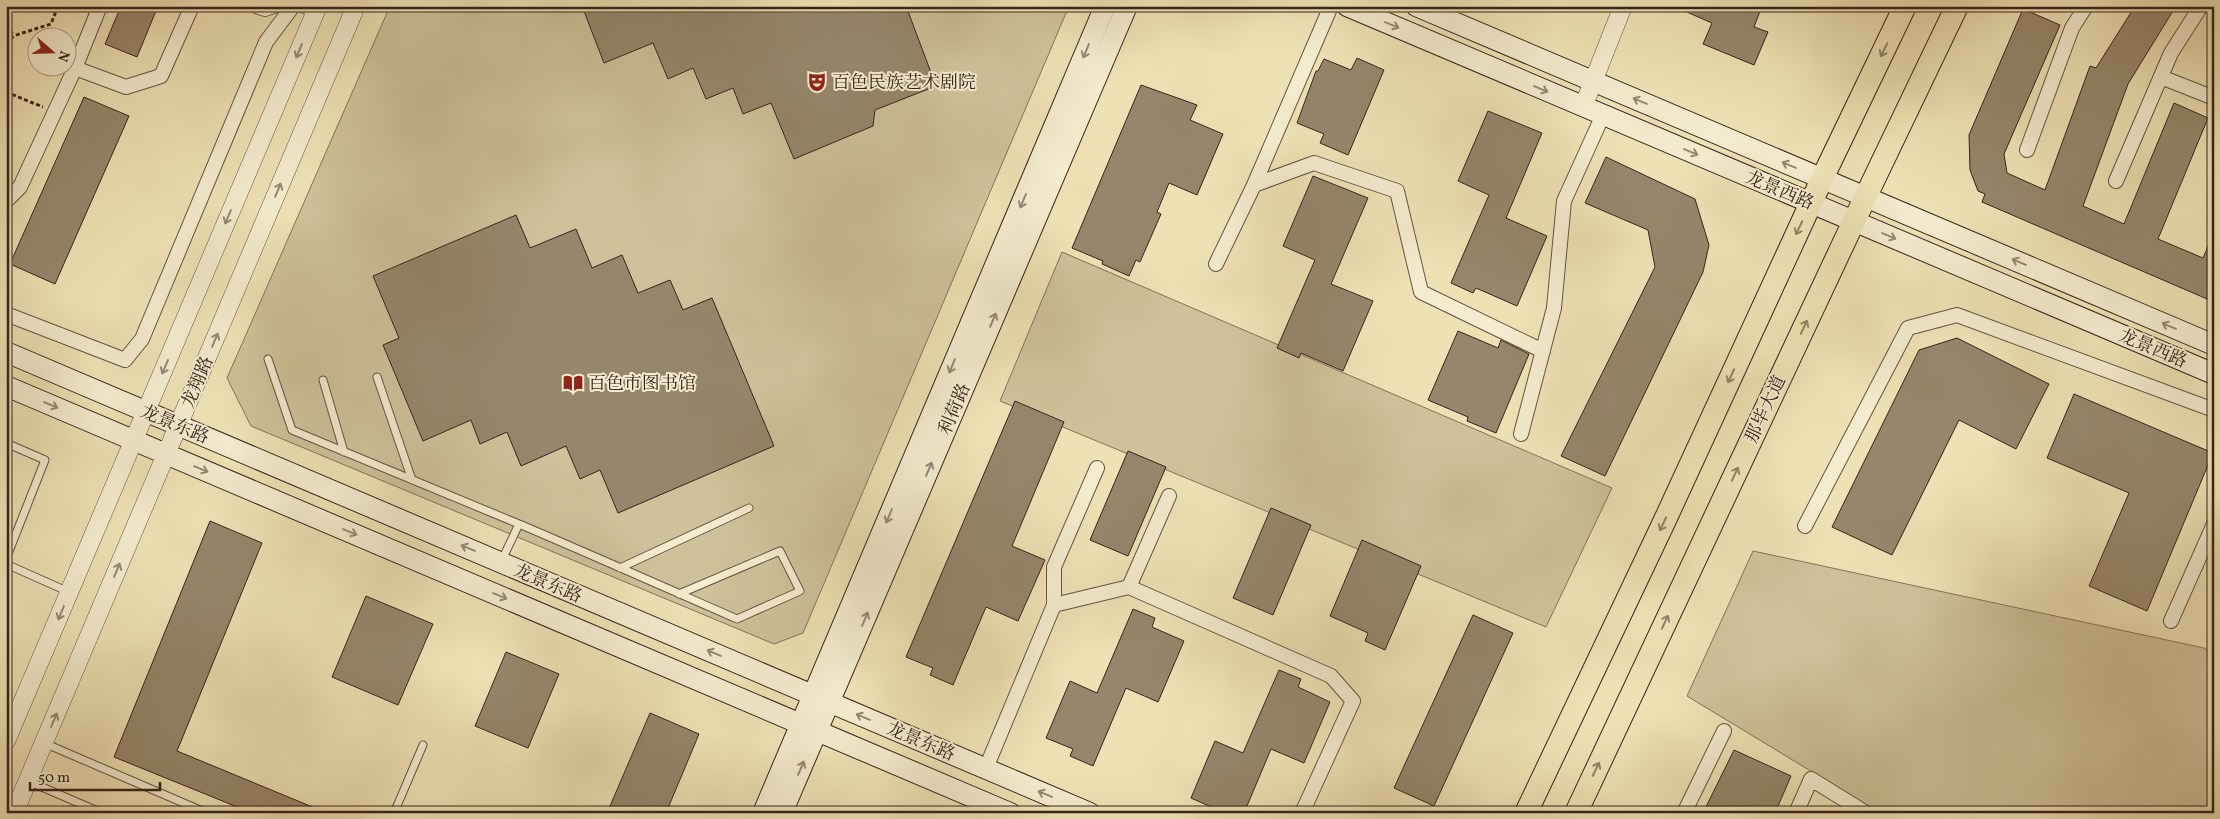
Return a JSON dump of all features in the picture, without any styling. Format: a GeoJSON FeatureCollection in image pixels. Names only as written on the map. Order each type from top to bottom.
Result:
{"type":"FeatureCollection","features":[{"type":"Feature","properties":{"kind":"main road","name":"利荷路"},"geometry":{"type":"LineString","coordinates":[[821,699],[1105,6]]}},
{"type":"Feature","properties":{"kind":"main road","name":"利荷路"},"geometry":{"type":"LineString","coordinates":[[763,813],[809,727],[1127,6]]}},
{"type":"Feature","properties":{"kind":"main road","name":"龙景西路"},"geometry":{"type":"LineString","coordinates":[[1347,6],[2214,374]]}},
{"type":"Feature","properties":{"kind":"main road","name":"龙景西路"},"geometry":{"type":"LineString","coordinates":[[1416,6],[2214,345]]}},
{"type":"Feature","properties":{"kind":"main road"},"geometry":{"type":"LineString","coordinates":[[1526,813],[1665,520],[1822,179],[1905,6]]}},
{"type":"Feature","properties":{"kind":"main road","name":"那毕大道"},"geometry":{"type":"LineString","coordinates":[[1576,813],[1954,8]]}},
{"type":"Feature","properties":{"kind":"main road","name":"龙景东路"},"geometry":{"type":"LineString","coordinates":[[6,352],[1090,813]]}},
{"type":"Feature","properties":{"kind":"main road","name":"龙景东路"},"geometry":{"type":"LineString","coordinates":[[6,386],[1005,812]]}},
{"type":"Feature","properties":{"kind":"main road","name":"利荷路"},"geometry":{"type":"LineString","coordinates":[[782,813],[809,727]]}},
{"type":"Feature","properties":{"kind":"street"},"geometry":{"type":"LineString","coordinates":[[78,58],[100,6]]}},
{"type":"Feature","properties":{"kind":"street"},"geometry":{"type":"LineString","coordinates":[[78,69],[126,87],[161,76],[192,6]]}},
{"type":"Feature","properties":{"kind":"street"},"geometry":{"type":"LineString","coordinates":[[256,6],[265,9],[274,6]]}},
{"type":"Feature","properties":{"kind":"street"},"geometry":{"type":"LineString","coordinates":[[6,314],[124,360],[142,339],[266,42],[293,6]]}},
{"type":"Feature","properties":{"kind":"street","name":"龙翔路"},"geometry":{"type":"LineString","coordinates":[[14,813],[356,6]]}},
{"type":"Feature","properties":{"kind":"street"},"geometry":{"type":"LineString","coordinates":[[1216,264],[1254,185],[1331,6]]}},
{"type":"Feature","properties":{"kind":"street"},"geometry":{"type":"LineString","coordinates":[[1583,107],[1623,6]]}},
{"type":"Feature","properties":{"kind":"street"},"geometry":{"type":"LineString","coordinates":[[2027,150],[2072,28],[2086,6]]}},
{"type":"Feature","properties":{"kind":"street"},"geometry":{"type":"LineString","coordinates":[[2116,181],[2171,53],[2201,6]]}},
{"type":"Feature","properties":{"kind":"street","name":"龙翔路"},"geometry":{"type":"LineString","coordinates":[[6,741],[146,412],[313,7]]}},
{"type":"Feature","properties":{"kind":"street"},"geometry":{"type":"LineString","coordinates":[[2161,76],[2214,98]]}},
{"type":"Feature","properties":{"kind":"street"},"geometry":{"type":"LineString","coordinates":[[6,201],[20,187],[70,78]]}},
{"type":"Feature","properties":{"kind":"street"},"geometry":{"type":"LineString","coordinates":[[1521,434],[1554,308],[1564,201],[1603,115]]}},
{"type":"Feature","properties":{"kind":"street"},"geometry":{"type":"LineString","coordinates":[[1254,185],[1314,163],[1397,191],[1421,292],[1543,351]]}},
{"type":"Feature","properties":{"kind":"street"},"geometry":{"type":"LineString","coordinates":[[1805,526],[1908,328],[1958,315],[2214,410]]}},
{"type":"Feature","properties":{"kind":"street"},"geometry":{"type":"LineString","coordinates":[[986,768],[1054,605],[1054,567],[1097,468]]}},
{"type":"Feature","properties":{"kind":"street"},"geometry":{"type":"LineString","coordinates":[[1129,587],[1169,496]]}},
{"type":"Feature","properties":{"kind":"street"},"geometry":{"type":"LineString","coordinates":[[2171,621],[2214,524]]}},
{"type":"Feature","properties":{"kind":"street"},"geometry":{"type":"LineString","coordinates":[[1054,605],[1129,587],[1331,676],[1353,701],[1302,813]]}},
{"type":"Feature","properties":{"kind":"street"},"geometry":{"type":"LineString","coordinates":[[1684,813],[1724,731]]}},
{"type":"Feature","properties":{"kind":"street"},"geometry":{"type":"LineString","coordinates":[[1796,813],[1812,779],[1866,813]]}},
{"type":"Feature","properties":{"kind":"lane"},"geometry":{"type":"LineString","coordinates":[[268,360],[292,430],[519,524],[679,594],[737,619],[800,591],[780,551],[679,594]]}},
{"type":"Feature","properties":{"kind":"lane"},"geometry":{"type":"LineString","coordinates":[[377,377],[412,480]]}},
{"type":"Feature","properties":{"kind":"lane"},"geometry":{"type":"LineString","coordinates":[[323,380],[344,452]]}},
{"type":"Feature","properties":{"kind":"lane"},"geometry":{"type":"LineString","coordinates":[[6,443],[44,460],[6,559]]}},
{"type":"Feature","properties":{"kind":"lane"},"geometry":{"type":"LineString","coordinates":[[620,568],[748,508]]}},
{"type":"Feature","properties":{"kind":"lane"},"geometry":{"type":"LineString","coordinates":[[501,563],[519,524]]}},
{"type":"Feature","properties":{"kind":"lane"},"geometry":{"type":"LineString","coordinates":[[6,564],[70,592]]}},
{"type":"Feature","properties":{"kind":"lane"},"geometry":{"type":"LineString","coordinates":[[44,743],[207,813]]}},
{"type":"Feature","properties":{"kind":"lane"},"geometry":{"type":"LineString","coordinates":[[394,813],[423,745]]}},
{"type":"Feature","properties":{"kind":"lane"},"geometry":{"type":"LineString","coordinates":[[28,781],[102,813]]}},
{"type":"Feature","properties":{"kind":"path"},"geometry":{"type":"LineString","coordinates":[[13,36],[50,24],[58,6]]}},
{"type":"Feature","properties":{"kind":"path"},"geometry":{"type":"LineString","coordinates":[[6,18],[13,36],[6,51]]}},
{"type":"Feature","properties":{"kind":"path"},"geometry":{"type":"LineString","coordinates":[[6,92],[55,112]]}},
{"type":"Feature","properties":{"kind":"shaded area"},"geometry":{"type":"Polygon","coordinates":[[[390,6],[1069,6],[803,633],[774,644],[251,426],[227,378],[390,6]]]}},
{"type":"Feature","properties":{"kind":"shaded area"},"geometry":{"type":"Polygon","coordinates":[[[1062,252],[1612,488],[1546,627],[1000,401],[1062,252]]]}},
{"type":"Feature","properties":{"kind":"shaded area"},"geometry":{"type":"Polygon","coordinates":[[[1753,551],[2204,648],[2214,655],[2214,813],[1880,813],[1687,696],[1753,551]]]}},
{"type":"Feature","properties":{"kind":"building"},"geometry":{"type":"Polygon","coordinates":[[[121,6],[158,6],[137,57],[105,44],[121,6]]]}},
{"type":"Feature","properties":{"kind":"building","name":"百色民族艺术剧院"},"geometry":{"type":"Polygon","coordinates":[[[582,6],[906,6],[936,86],[875,110],[873,126],[794,159],[771,103],[743,114],[733,88],[706,99],[693,68],[668,79],[653,43],[604,63],[582,6]]]}},
{"type":"Feature","properties":{"kind":"building"},"geometry":{"type":"Polygon","coordinates":[[[1673,6],[1762,6],[1754,27],[1768,32],[1754,65],[1703,44],[1712,23],[1673,6]]]}},
{"type":"Feature","properties":{"kind":"building"},"geometry":{"type":"Polygon","coordinates":[[[2135,6],[2176,6],[2128,84],[2083,206],[2124,224],[2174,103],[2208,118],[2158,239],[2203,258],[2214,233],[2214,302],[1982,202],[1985,194],[1978,191],[1970,170],[1969,135],[2023,9],[2060,25],[2004,154],[2007,173],[2045,190],[2090,66],[2096,68],[2135,6]]]}},
{"type":"Feature","properties":{"kind":"building"},"geometry":{"type":"Polygon","coordinates":[[[1357,58],[1384,70],[1348,155],[1320,143],[1324,134],[1297,123],[1316,71],[1318,71],[1324,59],[1351,70],[1357,58]]]}},
{"type":"Feature","properties":{"kind":"building"},"geometry":{"type":"Polygon","coordinates":[[[1141,85],[1197,105],[1190,120],[1223,134],[1197,195],[1169,183],[1157,212],[1161,214],[1140,262],[1136,260],[1129,276],[1102,264],[1103,261],[1072,248],[1141,85]]]}},
{"type":"Feature","properties":{"kind":"building"},"geometry":{"type":"Polygon","coordinates":[[[84,97],[129,116],[55,284],[10,264],[84,97]]]}},
{"type":"Feature","properties":{"kind":"building"},"geometry":{"type":"Polygon","coordinates":[[[1488,111],[1542,133],[1506,218],[1547,236],[1517,306],[1476,288],[1473,293],[1451,283],[1489,195],[1458,181],[1488,111]]]}},
{"type":"Feature","properties":{"kind":"building"},"geometry":{"type":"Polygon","coordinates":[[[1606,157],[1695,199],[1709,245],[1703,272],[1605,476],[1561,456],[1655,267],[1648,230],[1585,203],[1606,157]]]}},
{"type":"Feature","properties":{"kind":"building"},"geometry":{"type":"Polygon","coordinates":[[[1313,176],[1368,198],[1331,284],[1373,301],[1343,371],[1301,353],[1299,358],[1277,348],[1315,260],[1283,246],[1313,176]]]}},
{"type":"Feature","properties":{"kind":"building","name":"百色市图书馆"},"geometry":{"type":"Polygon","coordinates":[[[516,215],[530,248],[576,229],[592,268],[622,255],[638,293],[670,280],[683,310],[712,298],[774,446],[618,513],[600,470],[580,479],[566,446],[521,466],[507,432],[480,444],[471,420],[423,441],[383,345],[399,338],[373,276],[516,215]]]}},
{"type":"Feature","properties":{"kind":"building"},"geometry":{"type":"Polygon","coordinates":[[[1458,331],[1498,348],[1501,340],[1529,354],[1496,433],[1467,421],[1468,417],[1428,400],[1458,331]]]}},
{"type":"Feature","properties":{"kind":"building"},"geometry":{"type":"Polygon","coordinates":[[[1957,338],[2049,384],[2016,449],[1959,420],[1892,555],[1832,527],[1919,350],[1957,338]]]}},
{"type":"Feature","properties":{"kind":"building"},"geometry":{"type":"Polygon","coordinates":[[[2074,394],[2213,453],[2147,611],[2089,586],[2129,493],[2047,458],[2074,394]]]}},
{"type":"Feature","properties":{"kind":"building"},"geometry":{"type":"Polygon","coordinates":[[[1015,401],[1064,422],[1012,546],[1045,560],[1018,621],[986,607],[953,685],[930,675],[933,668],[906,657],[1015,401]]]}},
{"type":"Feature","properties":{"kind":"building"},"geometry":{"type":"Polygon","coordinates":[[[1128,451],[1166,467],[1128,556],[1090,540],[1128,451]]]}},
{"type":"Feature","properties":{"kind":"building"},"geometry":{"type":"Polygon","coordinates":[[[1271,508],[1311,525],[1273,615],[1233,598],[1271,508]]]}},
{"type":"Feature","properties":{"kind":"building"},"geometry":{"type":"Polygon","coordinates":[[[210,521],[262,543],[177,751],[327,813],[252,813],[114,757],[210,521]]]}},
{"type":"Feature","properties":{"kind":"building"},"geometry":{"type":"Polygon","coordinates":[[[1362,540],[1421,566],[1385,650],[1365,641],[1368,633],[1330,616],[1362,540]]]}},
{"type":"Feature","properties":{"kind":"building"},"geometry":{"type":"Polygon","coordinates":[[[366,596],[433,624],[398,705],[332,677],[366,596]]]}},
{"type":"Feature","properties":{"kind":"building"},"geometry":{"type":"Polygon","coordinates":[[[1133,609],[1155,618],[1152,627],[1184,641],[1158,702],[1126,688],[1093,766],[1070,756],[1073,749],[1046,738],[1070,681],[1097,693],[1133,609]]]}},
{"type":"Feature","properties":{"kind":"building"},"geometry":{"type":"Polygon","coordinates":[[[1473,615],[1513,633],[1434,806],[1394,788],[1473,615]]]}},
{"type":"Feature","properties":{"kind":"building"},"geometry":{"type":"Polygon","coordinates":[[[506,652],[559,674],[528,748],[475,726],[506,652]]]}},
{"type":"Feature","properties":{"kind":"building"},"geometry":{"type":"Polygon","coordinates":[[[1279,670],[1301,679],[1298,687],[1330,702],[1304,763],[1271,749],[1244,813],[1225,813],[1191,798],[1215,741],[1243,753],[1279,670]]]}},
{"type":"Feature","properties":{"kind":"building"},"geometry":{"type":"Polygon","coordinates":[[[650,713],[699,734],[666,813],[607,813],[650,713]]]}},
{"type":"Feature","properties":{"kind":"building"},"geometry":{"type":"Polygon","coordinates":[[[1734,750],[1791,776],[1775,813],[1703,813],[1734,750]]]}},
{"type":"Feature","properties":{"kind":"place","name":"百色民族艺术剧院"},"geometry":{"type":"Point","coordinates":[817,82]}},
{"type":"Feature","properties":{"kind":"place","name":"百色市图书馆"},"geometry":{"type":"Point","coordinates":[573,383]}}]}
